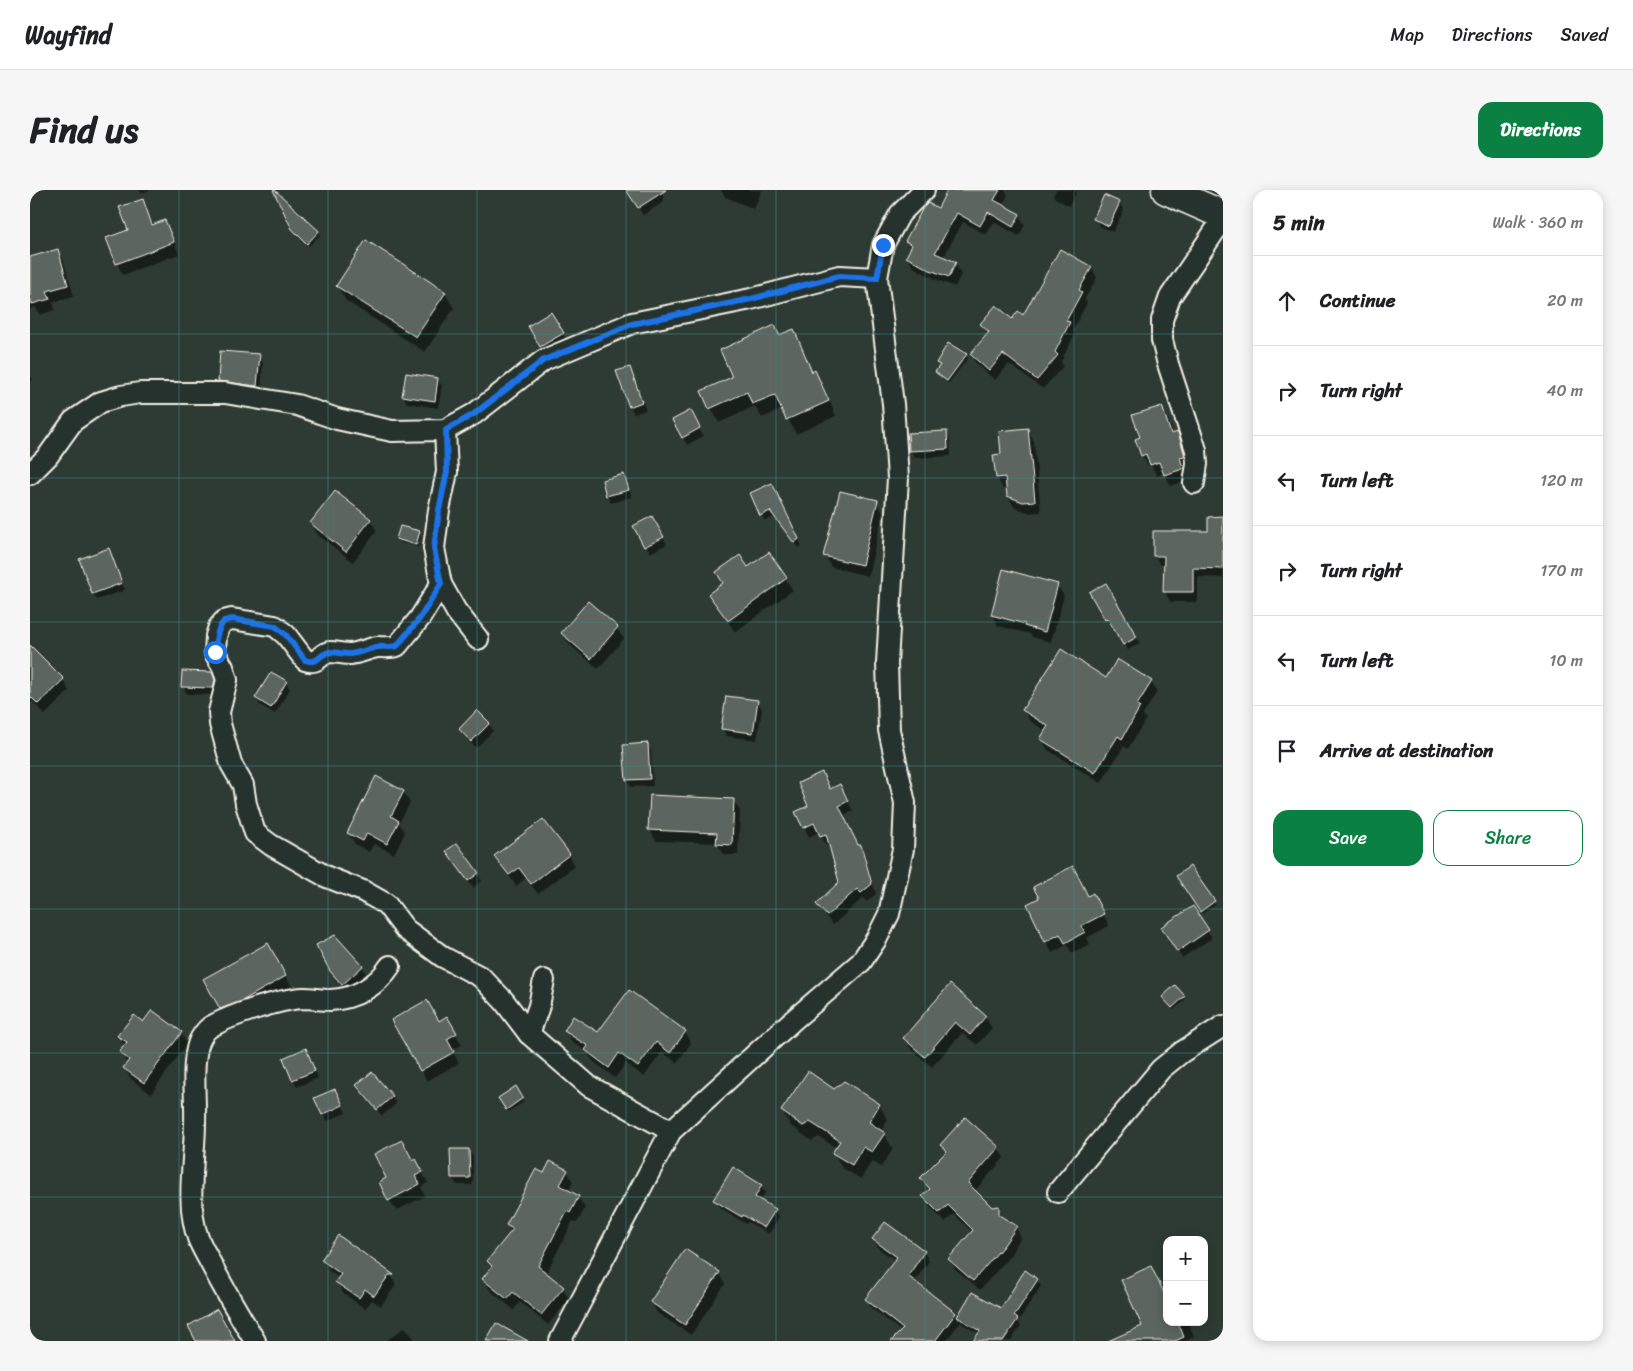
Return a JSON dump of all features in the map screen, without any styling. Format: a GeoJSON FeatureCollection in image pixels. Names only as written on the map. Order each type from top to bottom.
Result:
{"type":"FeatureCollection","features":[{"type":"Feature","properties":{"kind":"main road"},"geometry":{"type":"LineString","coordinates":[[1171,191],[1223,217]]}},
{"type":"Feature","properties":{"kind":"street"},"geometry":{"type":"LineString","coordinates":[[560,1341],[671,1132],[791,1022],[861,962],[889,914],[903,849],[904,802],[889,730],[887,663],[898,478],[893,404],[877,278],[883,245],[900,214],[924,190]]}},
{"type":"Feature","properties":{"kind":"street"},"geometry":{"type":"LineString","coordinates":[[1194,483],[1197,464],[1196,450],[1168,364],[1162,340],[1162,320],[1170,296],[1223,217]]}},
{"type":"Feature","properties":{"kind":"street"},"geometry":{"type":"LineString","coordinates":[[30,474],[48,456],[74,421],[101,402],[121,396],[140,393],[225,393],[297,405],[337,419],[392,431],[446,430],[474,414],[544,360],[632,324],[751,299],[839,276],[877,278]]}},
{"type":"Feature","properties":{"kind":"street"},"geometry":{"type":"LineString","coordinates":[[446,430],[447,472],[434,548],[441,584],[456,611],[478,639]]}},
{"type":"Feature","properties":{"kind":"street"},"geometry":{"type":"LineString","coordinates":[[441,584],[420,618],[397,646],[391,648],[376,648],[350,654],[326,653],[315,662],[305,660],[286,635],[275,626],[232,619],[224,621],[219,627],[215,652],[227,680],[219,712],[220,724],[231,764],[243,785],[246,804],[255,833],[271,845],[327,877],[363,891],[386,904],[405,929],[443,956],[481,977],[504,1001],[529,1034],[589,1086],[671,1132]]}},
{"type":"Feature","properties":{"kind":"street"},"geometry":{"type":"LineString","coordinates":[[255,1341],[221,1284],[198,1238],[192,1214],[195,1065],[199,1042],[207,1029],[219,1022],[277,1002],[304,998],[330,1000],[346,998],[367,989],[383,976],[390,966]]}},
{"type":"Feature","properties":{"kind":"street"},"geometry":{"type":"LineString","coordinates":[[529,1034],[540,1006],[544,980]]}},
{"type":"Feature","properties":{"kind":"street"},"geometry":{"type":"LineString","coordinates":[[1058,1192],[1161,1069],[1182,1052],[1223,1026]]}},
{"type":"Feature","properties":{"kind":"building"},"geometry":{"type":"Polygon","coordinates":[[[273,190],[319,231],[307,244],[292,229],[273,190]]]}},
{"type":"Feature","properties":{"kind":"building"},"geometry":{"type":"Polygon","coordinates":[[[626,190],[666,190],[638,208],[626,190]]]}},
{"type":"Feature","properties":{"kind":"building"},"geometry":{"type":"Polygon","coordinates":[[[947,190],[1000,190],[994,200],[1020,214],[1013,227],[988,212],[980,226],[957,213],[935,253],[956,262],[949,277],[930,270],[906,257],[912,245],[905,241],[923,208],[928,203],[938,208],[947,190]]]}},
{"type":"Feature","properties":{"kind":"building"},"geometry":{"type":"Polygon","coordinates":[[[1104,195],[1120,202],[1109,226],[1093,219],[1104,195]]]}},
{"type":"Feature","properties":{"kind":"building"},"geometry":{"type":"Polygon","coordinates":[[[143,199],[152,225],[165,220],[174,242],[116,264],[106,238],[128,230],[119,207],[143,199]]]}},
{"type":"Feature","properties":{"kind":"building"},"geometry":{"type":"Polygon","coordinates":[[[366,240],[446,292],[416,337],[336,286],[366,240]]]}},
{"type":"Feature","properties":{"kind":"building"},"geometry":{"type":"Polygon","coordinates":[[[58,249],[68,285],[47,291],[50,299],[32,304],[30,295],[30,257],[58,249]]]}},
{"type":"Feature","properties":{"kind":"building"},"geometry":{"type":"Polygon","coordinates":[[[1060,249],[1092,267],[1079,290],[1082,292],[1066,321],[1070,322],[1055,352],[1058,355],[1037,380],[1003,354],[989,371],[970,354],[989,332],[980,324],[996,305],[1012,319],[1018,311],[1023,315],[1060,249]]]}},
{"type":"Feature","properties":{"kind":"building"},"geometry":{"type":"Polygon","coordinates":[[[551,312],[564,333],[540,347],[528,326],[551,312]]]}},
{"type":"Feature","properties":{"kind":"building"},"geometry":{"type":"Polygon","coordinates":[[[775,325],[779,335],[794,329],[812,372],[815,370],[829,401],[786,420],[775,395],[752,404],[747,392],[709,409],[701,391],[732,377],[720,350],[775,325]]]}},
{"type":"Feature","properties":{"kind":"building"},"geometry":{"type":"Polygon","coordinates":[[[948,343],[967,354],[947,381],[935,372],[940,365],[936,363],[948,343]]]}},
{"type":"Feature","properties":{"kind":"building"},"geometry":{"type":"Polygon","coordinates":[[[220,351],[260,354],[257,386],[218,381],[220,351]]]}},
{"type":"Feature","properties":{"kind":"building"},"geometry":{"type":"Polygon","coordinates":[[[630,367],[642,402],[629,407],[616,371],[630,367]]]}},
{"type":"Feature","properties":{"kind":"building"},"geometry":{"type":"Polygon","coordinates":[[[406,373],[438,378],[435,401],[402,396],[406,373]]]}},
{"type":"Feature","properties":{"kind":"building"},"geometry":{"type":"Polygon","coordinates":[[[1162,406],[1171,434],[1178,432],[1185,456],[1180,457],[1183,469],[1164,475],[1159,462],[1150,465],[1146,454],[1141,456],[1135,439],[1140,437],[1132,415],[1162,406]]]}},
{"type":"Feature","properties":{"kind":"building"},"geometry":{"type":"Polygon","coordinates":[[[691,410],[700,428],[682,438],[672,420],[691,410]]]}},
{"type":"Feature","properties":{"kind":"building"},"geometry":{"type":"Polygon","coordinates":[[[1028,428],[1035,501],[1023,502],[1007,496],[1005,477],[996,478],[993,455],[1001,454],[999,431],[1028,428]]]}},
{"type":"Feature","properties":{"kind":"building"},"geometry":{"type":"Polygon","coordinates":[[[947,431],[948,449],[909,451],[908,433],[947,431]]]}},
{"type":"Feature","properties":{"kind":"building"},"geometry":{"type":"Polygon","coordinates":[[[624,474],[629,490],[606,496],[602,480],[624,474]]]}},
{"type":"Feature","properties":{"kind":"building"},"geometry":{"type":"Polygon","coordinates":[[[772,483],[799,539],[794,543],[770,511],[760,516],[750,493],[772,483]]]}},
{"type":"Feature","properties":{"kind":"building"},"geometry":{"type":"Polygon","coordinates":[[[335,491],[371,519],[346,552],[310,523],[335,491]]]}},
{"type":"Feature","properties":{"kind":"building"},"geometry":{"type":"Polygon","coordinates":[[[840,491],[878,500],[862,565],[823,556],[840,491]]]}},
{"type":"Feature","properties":{"kind":"building"},"geometry":{"type":"Polygon","coordinates":[[[652,516],[664,537],[644,547],[633,526],[652,516]]]}},
{"type":"Feature","properties":{"kind":"building"},"geometry":{"type":"Polygon","coordinates":[[[1223,516],[1223,569],[1193,568],[1193,592],[1163,592],[1164,556],[1153,556],[1153,531],[1208,531],[1208,517],[1223,516]]]}},
{"type":"Feature","properties":{"kind":"building"},"geometry":{"type":"Polygon","coordinates":[[[400,526],[420,531],[416,545],[396,539],[400,526]]]}},
{"type":"Feature","properties":{"kind":"building"},"geometry":{"type":"Polygon","coordinates":[[[109,548],[122,583],[92,594],[79,559],[109,548]]]}},
{"type":"Feature","properties":{"kind":"building"},"geometry":{"type":"Polygon","coordinates":[[[769,552],[787,578],[728,621],[708,594],[723,583],[716,572],[740,555],[748,567],[769,552]]]}},
{"type":"Feature","properties":{"kind":"building"},"geometry":{"type":"Polygon","coordinates":[[[1003,569],[1058,584],[1045,632],[1024,626],[1025,624],[991,615],[1003,569]]]}},
{"type":"Feature","properties":{"kind":"building"},"geometry":{"type":"Polygon","coordinates":[[[1106,583],[1137,637],[1123,645],[1108,619],[1105,620],[1089,592],[1106,583]]]}},
{"type":"Feature","properties":{"kind":"building"},"geometry":{"type":"Polygon","coordinates":[[[588,601],[618,627],[591,659],[561,633],[588,601]]]}},
{"type":"Feature","properties":{"kind":"building"},"geometry":{"type":"Polygon","coordinates":[[[30,645],[64,679],[38,704],[30,696],[30,645]]]}},
{"type":"Feature","properties":{"kind":"building"},"geometry":{"type":"Polygon","coordinates":[[[1061,649],[1106,678],[1117,659],[1152,681],[1137,705],[1140,707],[1122,739],[1118,736],[1095,773],[1040,739],[1048,726],[1022,710],[1061,649]]]}},
{"type":"Feature","properties":{"kind":"building"},"geometry":{"type":"Polygon","coordinates":[[[182,671],[212,672],[215,680],[213,688],[181,687],[182,671]]]}},
{"type":"Feature","properties":{"kind":"building"},"geometry":{"type":"Polygon","coordinates":[[[271,672],[287,681],[271,708],[255,698],[271,672]]]}},
{"type":"Feature","properties":{"kind":"building"},"geometry":{"type":"Polygon","coordinates":[[[726,696],[758,700],[753,733],[721,729],[726,696]]]}},
{"type":"Feature","properties":{"kind":"building"},"geometry":{"type":"Polygon","coordinates":[[[477,710],[490,723],[471,742],[459,729],[477,710]]]}},
{"type":"Feature","properties":{"kind":"building"},"geometry":{"type":"Polygon","coordinates":[[[648,743],[650,779],[626,780],[623,745],[648,743]]]}},
{"type":"Feature","properties":{"kind":"building"},"geometry":{"type":"Polygon","coordinates":[[[822,772],[830,789],[840,784],[848,801],[839,806],[858,845],[861,845],[872,884],[861,893],[857,889],[827,916],[816,904],[839,882],[826,834],[820,836],[814,823],[803,828],[795,812],[808,806],[798,783],[822,772]]]}},
{"type":"Feature","properties":{"kind":"building"},"geometry":{"type":"Polygon","coordinates":[[[376,776],[404,791],[391,816],[399,821],[387,844],[367,833],[363,841],[347,833],[376,776]]]}},
{"type":"Feature","properties":{"kind":"building"},"geometry":{"type":"Polygon","coordinates":[[[650,795],[734,799],[732,845],[716,844],[717,833],[648,830],[650,795]]]}},
{"type":"Feature","properties":{"kind":"building"},"geometry":{"type":"Polygon","coordinates":[[[543,819],[570,854],[531,884],[519,868],[509,875],[494,856],[543,819]]]}},
{"type":"Feature","properties":{"kind":"building"},"geometry":{"type":"Polygon","coordinates":[[[457,843],[479,873],[468,881],[446,851],[457,843]]]}},
{"type":"Feature","properties":{"kind":"building"},"geometry":{"type":"Polygon","coordinates":[[[1073,866],[1088,896],[1093,893],[1104,914],[1081,926],[1085,932],[1065,943],[1060,934],[1045,942],[1027,904],[1039,898],[1033,887],[1073,866]]]}},
{"type":"Feature","properties":{"kind":"building"},"geometry":{"type":"Polygon","coordinates":[[[1190,866],[1215,901],[1200,912],[1176,876],[1190,866]]]}},
{"type":"Feature","properties":{"kind":"building"},"geometry":{"type":"Polygon","coordinates":[[[1193,906],[1209,930],[1177,952],[1161,927],[1193,906]]]}},
{"type":"Feature","properties":{"kind":"building"},"geometry":{"type":"Polygon","coordinates":[[[335,935],[363,966],[342,985],[330,971],[316,945],[335,935]]]}},
{"type":"Feature","properties":{"kind":"building"},"geometry":{"type":"Polygon","coordinates":[[[268,943],[286,976],[242,1001],[220,1009],[203,979],[268,943]]]}},
{"type":"Feature","properties":{"kind":"building"},"geometry":{"type":"Polygon","coordinates":[[[950,984],[986,1016],[970,1035],[955,1022],[925,1057],[903,1038],[950,984]]]}},
{"type":"Feature","properties":{"kind":"building"},"geometry":{"type":"Polygon","coordinates":[[[1175,985],[1185,996],[1172,1008],[1162,997],[1175,985]]]}},
{"type":"Feature","properties":{"kind":"building"},"geometry":{"type":"Polygon","coordinates":[[[629,990],[686,1031],[670,1053],[656,1042],[638,1067],[619,1053],[609,1068],[585,1050],[588,1046],[564,1031],[573,1016],[598,1032],[629,990]]]}},
{"type":"Feature","properties":{"kind":"building"},"geometry":{"type":"Polygon","coordinates":[[[427,1000],[439,1021],[447,1016],[457,1033],[447,1039],[454,1052],[420,1071],[391,1020],[427,1000]]]}},
{"type":"Feature","properties":{"kind":"building"},"geometry":{"type":"Polygon","coordinates":[[[152,1010],[182,1032],[144,1083],[123,1068],[129,1060],[119,1052],[127,1042],[117,1036],[134,1015],[143,1022],[152,1010]]]}},
{"type":"Feature","properties":{"kind":"building"},"geometry":{"type":"Polygon","coordinates":[[[306,1048],[315,1071],[292,1080],[283,1058],[306,1048]]]}},
{"type":"Feature","properties":{"kind":"building"},"geometry":{"type":"Polygon","coordinates":[[[808,1071],[834,1089],[844,1081],[880,1104],[869,1122],[885,1133],[872,1152],[863,1147],[852,1165],[832,1153],[840,1141],[810,1122],[803,1126],[781,1111],[808,1071]]]}},
{"type":"Feature","properties":{"kind":"building"},"geometry":{"type":"Polygon","coordinates":[[[372,1072],[393,1096],[377,1110],[356,1085],[372,1072]]]}},
{"type":"Feature","properties":{"kind":"building"},"geometry":{"type":"Polygon","coordinates":[[[516,1086],[523,1098],[506,1110],[498,1098],[516,1086]]]}},
{"type":"Feature","properties":{"kind":"building"},"geometry":{"type":"Polygon","coordinates":[[[335,1089],[343,1105],[322,1115],[314,1098],[335,1089]]]}},
{"type":"Feature","properties":{"kind":"building"},"geometry":{"type":"Polygon","coordinates":[[[965,1117],[999,1147],[968,1183],[992,1207],[999,1206],[999,1215],[1017,1226],[1004,1245],[973,1281],[948,1259],[973,1230],[948,1205],[939,1213],[922,1196],[930,1189],[920,1178],[947,1151],[940,1145],[965,1117]]]}},
{"type":"Feature","properties":{"kind":"building"},"geometry":{"type":"Polygon","coordinates":[[[402,1140],[413,1161],[416,1159],[423,1172],[415,1176],[420,1184],[388,1201],[379,1182],[386,1178],[374,1154],[402,1140]]]}},
{"type":"Feature","properties":{"kind":"building"},"geometry":{"type":"Polygon","coordinates":[[[450,1149],[469,1149],[470,1178],[451,1178],[450,1149]]]}},
{"type":"Feature","properties":{"kind":"building"},"geometry":{"type":"Polygon","coordinates":[[[550,1161],[568,1170],[560,1185],[579,1196],[570,1213],[567,1211],[538,1266],[564,1287],[541,1315],[513,1292],[507,1299],[482,1279],[492,1266],[487,1261],[513,1229],[506,1225],[536,1169],[544,1173],[550,1161]]]}},
{"type":"Feature","properties":{"kind":"building"},"geometry":{"type":"Polygon","coordinates":[[[733,1167],[762,1185],[755,1197],[776,1209],[764,1228],[713,1200],[733,1167]]]}},
{"type":"Feature","properties":{"kind":"building"},"geometry":{"type":"Polygon","coordinates":[[[885,1222],[925,1251],[908,1276],[956,1313],[935,1341],[891,1341],[903,1329],[865,1299],[897,1257],[872,1239],[885,1222]]]}},
{"type":"Feature","properties":{"kind":"building"},"geometry":{"type":"Polygon","coordinates":[[[338,1235],[394,1275],[389,1275],[374,1296],[365,1289],[359,1298],[335,1282],[341,1274],[321,1260],[338,1235]]]}},
{"type":"Feature","properties":{"kind":"building"},"geometry":{"type":"Polygon","coordinates":[[[685,1249],[720,1272],[685,1325],[650,1302],[685,1249]]]}},
{"type":"Feature","properties":{"kind":"building"},"geometry":{"type":"Polygon","coordinates":[[[1151,1266],[1163,1291],[1163,1326],[1180,1326],[1184,1337],[1175,1341],[1108,1341],[1142,1326],[1121,1280],[1151,1266]]]}},
{"type":"Feature","properties":{"kind":"building"},"geometry":{"type":"Polygon","coordinates":[[[1025,1270],[1038,1279],[1014,1316],[1018,1319],[1003,1341],[973,1341],[980,1331],[957,1317],[972,1292],[1001,1308],[1025,1270]]]}},
{"type":"Feature","properties":{"kind":"building"},"geometry":{"type":"Polygon","coordinates":[[[217,1309],[235,1341],[196,1341],[188,1326],[217,1309]]]}},
{"type":"Feature","properties":{"kind":"building"},"geometry":{"type":"Polygon","coordinates":[[[496,1323],[528,1341],[486,1341],[496,1323]]]}},
{"type":"Feature","properties":{"kind":"route"},"geometry":{"type":"LineString","coordinates":[[215,652],[216,636],[219,627],[224,621],[232,619],[275,626],[286,635],[305,660],[310,662],[315,662],[326,653],[350,654],[376,648],[397,646],[420,618],[441,584],[434,548],[447,472],[446,430],[474,414],[544,360],[632,324],[751,299],[839,276],[877,278],[883,245]]}}]}
